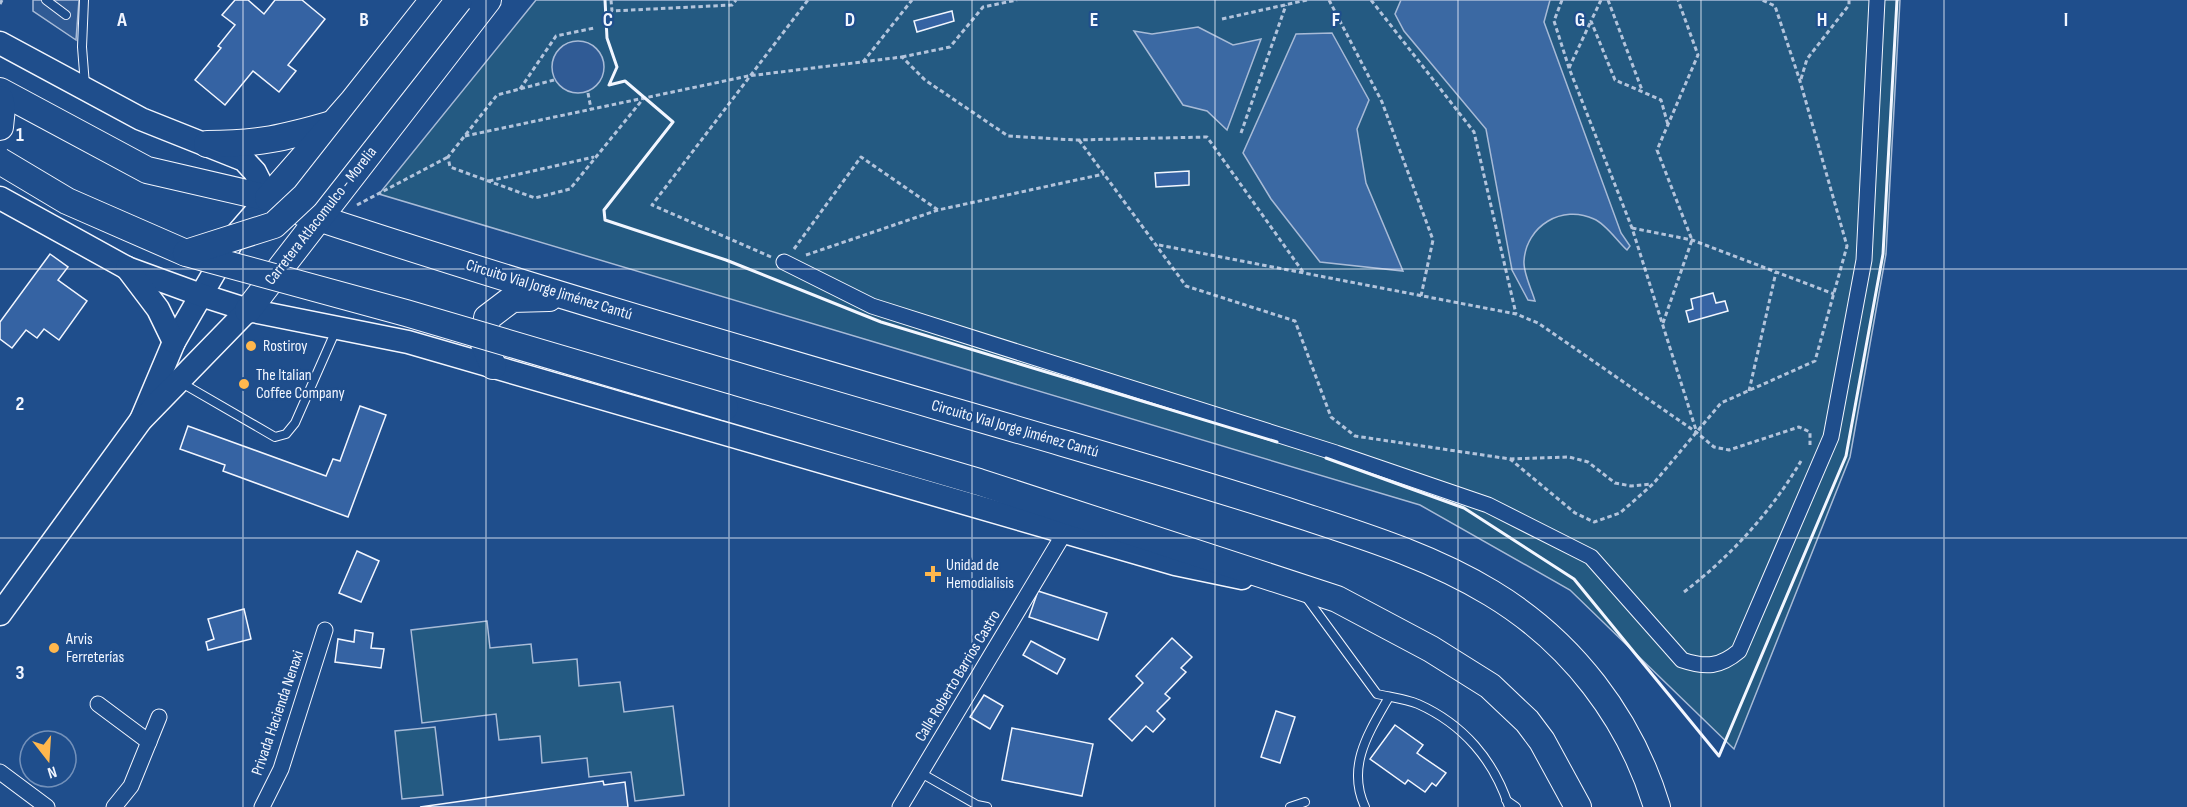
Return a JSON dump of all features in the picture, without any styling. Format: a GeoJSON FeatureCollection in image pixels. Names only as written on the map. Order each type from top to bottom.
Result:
{"type":"FeatureCollection","features":[{"type":"Feature","properties":{"kind":"main road","name":"Carretera Atlacomulco - Morelia"},"geometry":{"type":"LineString","coordinates":[[268,198],[433,0]]}},
{"type":"Feature","properties":{"kind":"main road"},"geometry":{"type":"LineString","coordinates":[[186,253],[274,225],[305,196],[459,0]]}},
{"type":"Feature","properties":{"kind":"main road","name":"Carretera Atlacomulco - Morelia"},"geometry":{"type":"LineString","coordinates":[[248,310],[488,0]]}},
{"type":"Feature","properties":{"kind":"main road","name":"Circuito Vial Jorge Jiménez Cantú"},"geometry":{"type":"LineString","coordinates":[[0,91],[147,170],[268,198],[319,219],[573,298],[1244,497],[1402,548],[1494,595],[1539,628],[1591,679],[1626,729],[1657,807]]}},
{"type":"Feature","properties":{"kind":"main road"},"geometry":{"type":"LineString","coordinates":[[0,99],[2,108],[0,127]]}},
{"type":"Feature","properties":{"kind":"main road"},"geometry":{"type":"LineString","coordinates":[[207,144],[251,144],[278,140],[332,123]]}},
{"type":"Feature","properties":{"kind":"main road"},"geometry":{"type":"LineString","coordinates":[[0,161],[67,201],[186,253],[406,312],[979,482],[1337,599],[1431,649],[1490,686],[1527,721],[1542,741],[1578,807]]}},
{"type":"Feature","properties":{"kind":"main road"},"geometry":{"type":"LineString","coordinates":[[493,366],[484,344],[488,318],[498,308],[512,299],[573,298]]}},
{"type":"Feature","properties":{"kind":"street"},"geometry":{"type":"LineString","coordinates":[[784,262],[872,306],[1336,453],[1488,505],[1591,557],[1682,660],[1702,667],[1725,663],[1739,651],[1831,437],[1864,260],[1877,0]]}},
{"type":"Feature","properties":{"kind":"street"},"geometry":{"type":"LineString","coordinates":[[0,43],[141,119],[244,160],[255,172],[268,198]]}},
{"type":"Feature","properties":{"kind":"street"},"geometry":{"type":"LineString","coordinates":[[0,198],[127,268],[248,310],[408,342],[1175,564],[1337,599]]}},
{"type":"Feature","properties":{"kind":"street","name":"Carretera Atlacomulco - Morelia"},"geometry":{"type":"LineString","coordinates":[[141,420],[174,342],[236,235],[268,198]]}},
{"type":"Feature","properties":{"kind":"street"},"geometry":{"type":"LineString","coordinates":[[127,268],[158,309],[174,342]]}},
{"type":"Feature","properties":{"kind":"street","name":"Carretera Atlacomulco - Morelia"},"geometry":{"type":"LineString","coordinates":[[0,614],[141,420],[248,310]]}},
{"type":"Feature","properties":{"kind":"street","name":"Calle Roberto Barrios Castro"},"geometry":{"type":"LineString","coordinates":[[900,807],[1065,532]]}},
{"type":"Feature","properties":{"kind":"street","name":"Privada Hacienda Nenaxi"},"geometry":{"type":"LineString","coordinates":[[262,807],[281,769],[325,630]]}},
{"type":"Feature","properties":{"kind":"street"},"geometry":{"type":"LineString","coordinates":[[98,704],[149,742]]}},
{"type":"Feature","properties":{"kind":"street"},"geometry":{"type":"LineString","coordinates":[[114,807],[131,786],[159,717]]}},
{"type":"Feature","properties":{"kind":"street"},"geometry":{"type":"LineString","coordinates":[[0,772],[47,807]]}},
{"type":"Feature","properties":{"kind":"lane"},"geometry":{"type":"LineString","coordinates":[[45,0],[66,15]]}},
{"type":"Feature","properties":{"kind":"lane"},"geometry":{"type":"LineString","coordinates":[[84,0],[82,47],[86,89]]}},
{"type":"Feature","properties":{"kind":"lane"},"geometry":{"type":"LineString","coordinates":[[178,381],[275,437],[286,434],[295,423],[338,328]]}},
{"type":"Feature","properties":{"kind":"lane"},"geometry":{"type":"LineString","coordinates":[[1302,591],[1377,694],[1417,704],[1463,731],[1492,765],[1508,803],[1516,807]]}},
{"type":"Feature","properties":{"kind":"lane"},"geometry":{"type":"LineString","coordinates":[[1365,807],[1357,781],[1358,764],[1365,739],[1389,697]]}},
{"type":"Feature","properties":{"kind":"lane"},"geometry":{"type":"LineString","coordinates":[[921,773],[977,805],[987,807]]}},
{"type":"Feature","properties":{"kind":"lane"},"geometry":{"type":"LineString","coordinates":[[1290,807],[1305,802]]}},
{"type":"Feature","properties":{"kind":"path"},"geometry":{"type":"LineString","coordinates":[[611,0],[612,11],[732,5],[736,0]]}},
{"type":"Feature","properties":{"kind":"path"},"geometry":{"type":"LineString","coordinates":[[808,0],[652,205],[784,262],[938,210],[1104,174]]}},
{"type":"Feature","properties":{"kind":"path"},"geometry":{"type":"LineString","coordinates":[[863,62],[912,0]]}},
{"type":"Feature","properties":{"kind":"path"},"geometry":{"type":"LineString","coordinates":[[465,136],[748,76],[902,57],[950,47],[988,0]]}},
{"type":"Feature","properties":{"kind":"path"},"geometry":{"type":"LineString","coordinates":[[983,7],[1017,0]]}},
{"type":"Feature","properties":{"kind":"path"},"geometry":{"type":"LineString","coordinates":[[1222,19],[1307,0]]}},
{"type":"Feature","properties":{"kind":"path"},"geometry":{"type":"LineString","coordinates":[[1329,0],[1382,102],[1433,240],[1421,296]]}},
{"type":"Feature","properties":{"kind":"path"},"geometry":{"type":"LineString","coordinates":[[1371,0],[1474,132],[1516,314]]}},
{"type":"Feature","properties":{"kind":"path"},"geometry":{"type":"LineString","coordinates":[[1562,0],[1554,21],[1569,68],[1632,228],[1696,432]]}},
{"type":"Feature","properties":{"kind":"path"},"geometry":{"type":"LineString","coordinates":[[1569,68],[1601,0]]}},
{"type":"Feature","properties":{"kind":"path"},"geometry":{"type":"LineString","coordinates":[[1608,0],[1642,90]]}},
{"type":"Feature","properties":{"kind":"path"},"geometry":{"type":"LineString","coordinates":[[1663,324],[1692,240],[1657,150],[1698,55],[1678,0]]}},
{"type":"Feature","properties":{"kind":"path"},"geometry":{"type":"LineString","coordinates":[[1510,459],[1575,513],[1594,522],[1620,513],[1653,484],[1721,403],[1815,361],[1847,246],[1800,81],[1775,6],[1762,0]]}},
{"type":"Feature","properties":{"kind":"path"},"geometry":{"type":"LineString","coordinates":[[1800,81],[1807,59],[1849,5],[1849,0]]}},
{"type":"Feature","properties":{"kind":"path"},"geometry":{"type":"LineString","coordinates":[[1241,133],[1286,4]]}},
{"type":"Feature","properties":{"kind":"path"},"geometry":{"type":"LineString","coordinates":[[1591,21],[1615,80],[1661,100],[1668,125]]}},
{"type":"Feature","properties":{"kind":"path"},"geometry":{"type":"LineString","coordinates":[[519,89],[556,36],[594,28]]}},
{"type":"Feature","properties":{"kind":"path"},"geometry":{"type":"LineString","coordinates":[[902,57],[925,80],[1008,136],[1079,140],[1208,137],[1303,272]]}},
{"type":"Feature","properties":{"kind":"path"},"geometry":{"type":"LineString","coordinates":[[356,206],[448,157],[497,95],[554,80]]}},
{"type":"Feature","properties":{"kind":"path"},"geometry":{"type":"LineString","coordinates":[[588,93],[591,109]]}},
{"type":"Feature","properties":{"kind":"path"},"geometry":{"type":"LineString","coordinates":[[448,157],[450,167],[536,198],[570,189],[644,98]]}},
{"type":"Feature","properties":{"kind":"path"},"geometry":{"type":"LineString","coordinates":[[1079,140],[1186,286],[1294,321],[1331,417],[1355,436],[1510,459],[1569,457],[1588,462],[1615,483],[1631,486],[1653,484]]}},
{"type":"Feature","properties":{"kind":"path"},"geometry":{"type":"LineString","coordinates":[[489,181],[596,157]]}},
{"type":"Feature","properties":{"kind":"path"},"geometry":{"type":"LineString","coordinates":[[784,262],[861,157],[938,210]]}},
{"type":"Feature","properties":{"kind":"path"},"geometry":{"type":"LineString","coordinates":[[1632,228],[1692,240],[1834,294]]}},
{"type":"Feature","properties":{"kind":"path"},"geometry":{"type":"LineString","coordinates":[[1157,245],[1516,314],[1538,323],[1696,432],[1714,447],[1729,450],[1799,427],[1810,432],[1809,447]]}},
{"type":"Feature","properties":{"kind":"path"},"geometry":{"type":"LineString","coordinates":[[1749,391],[1776,272]]}},
{"type":"Feature","properties":{"kind":"path"},"geometry":{"type":"LineString","coordinates":[[1684,592],[1741,540],[1780,497],[1804,457]]}},
{"type":"Feature","properties":{"kind":"shaded area"},"geometry":{"type":"Polygon","coordinates":[[[33,0],[79,0],[76,40],[33,11],[33,0]]]}},
{"type":"Feature","properties":{"kind":"shaded area"},"geometry":{"type":"Polygon","coordinates":[[[536,0],[1900,0],[1886,254],[1850,457],[1734,749],[1570,590],[1420,505],[379,194],[536,0]]]}},
{"type":"Feature","properties":{"kind":"shaded area"},"geometry":{"type":"Polygon","coordinates":[[[1401,0],[1550,0],[1544,22],[1621,233],[1630,246],[1627,250],[1594,219],[1570,214],[1548,221],[1531,238],[1526,249],[1525,271],[1535,301],[1528,300],[1512,270],[1486,129],[1404,31],[1395,14],[1401,0]]]}},
{"type":"Feature","properties":{"kind":"shaded area"},"geometry":{"type":"Polygon","coordinates":[[[1198,27],[1233,45],[1261,39],[1227,130],[1207,111],[1183,105],[1134,31],[1152,34],[1198,27]]]}},
{"type":"Feature","properties":{"kind":"shaded area"},"geometry":{"type":"Polygon","coordinates":[[[1332,33],[1369,100],[1357,129],[1366,183],[1403,271],[1320,262],[1271,199],[1243,153],[1296,34],[1332,33]]]}},
{"type":"Feature","properties":{"kind":"shaded area"},"geometry":{"type":"Polygon","coordinates":[[[573,41],[583,41],[597,48],[604,67],[597,86],[583,93],[573,93],[563,89],[556,82],[552,72],[552,62],[556,52],[563,45],[573,41]]]}},
{"type":"Feature","properties":{"kind":"shaded area"},"geometry":{"type":"Polygon","coordinates":[[[487,621],[490,648],[531,644],[533,663],[577,659],[579,686],[620,682],[624,712],[673,706],[684,795],[635,801],[631,772],[589,777],[587,758],[542,763],[540,736],[499,740],[496,714],[422,723],[411,630],[487,621]]]}},
{"type":"Feature","properties":{"kind":"shaded area"},"geometry":{"type":"Polygon","coordinates":[[[435,727],[443,795],[402,799],[395,731],[435,727]]]}},
{"type":"Feature","properties":{"kind":"building"},"geometry":{"type":"Polygon","coordinates":[[[235,0],[248,0],[264,14],[275,0],[302,0],[325,19],[288,65],[296,71],[279,92],[253,71],[225,105],[195,80],[221,48],[218,46],[235,25],[222,15],[235,0]]]}},
{"type":"Feature","properties":{"kind":"building"},"geometry":{"type":"Polygon","coordinates":[[[952,11],[954,21],[917,32],[914,21],[952,11]]]}},
{"type":"Feature","properties":{"kind":"building"},"geometry":{"type":"Polygon","coordinates":[[[1189,171],[1189,185],[1156,187],[1155,173],[1189,171]]]}},
{"type":"Feature","properties":{"kind":"building"},"geometry":{"type":"Polygon","coordinates":[[[50,254],[68,267],[58,280],[87,301],[59,340],[44,329],[37,338],[26,330],[12,348],[0,339],[0,322],[50,254]]]}},
{"type":"Feature","properties":{"kind":"building"},"geometry":{"type":"Polygon","coordinates":[[[1713,293],[1716,303],[1725,301],[1728,311],[1689,322],[1686,311],[1693,309],[1691,299],[1713,293]]]}},
{"type":"Feature","properties":{"kind":"building"},"geometry":{"type":"Polygon","coordinates":[[[360,406],[386,415],[348,517],[223,471],[225,465],[180,449],[188,426],[326,476],[333,459],[340,461],[360,406]]]}},
{"type":"Feature","properties":{"kind":"building"},"geometry":{"type":"Polygon","coordinates":[[[357,551],[379,561],[361,602],[339,593],[357,551]]]}},
{"type":"Feature","properties":{"kind":"building"},"geometry":{"type":"Polygon","coordinates":[[[1038,591],[1107,613],[1098,640],[1029,617],[1038,591]]]}},
{"type":"Feature","properties":{"kind":"building"},"geometry":{"type":"Polygon","coordinates":[[[244,609],[251,639],[208,650],[206,642],[214,639],[208,619],[244,609]]]}},
{"type":"Feature","properties":{"kind":"building"},"geometry":{"type":"Polygon","coordinates":[[[355,630],[373,633],[371,648],[384,649],[381,668],[335,662],[338,639],[354,642],[355,630]]]}},
{"type":"Feature","properties":{"kind":"building"},"geometry":{"type":"Polygon","coordinates":[[[1172,638],[1192,657],[1181,668],[1186,672],[1165,694],[1170,698],[1157,711],[1165,719],[1153,732],[1146,726],[1132,741],[1109,719],[1143,683],[1136,676],[1172,638]]]}},
{"type":"Feature","properties":{"kind":"building"},"geometry":{"type":"Polygon","coordinates":[[[1031,641],[1065,659],[1057,674],[1023,655],[1031,641]]]}},
{"type":"Feature","properties":{"kind":"building"},"geometry":{"type":"Polygon","coordinates":[[[984,695],[1003,706],[990,729],[970,717],[984,695]]]}},
{"type":"Feature","properties":{"kind":"building"},"geometry":{"type":"Polygon","coordinates":[[[1276,711],[1295,717],[1280,763],[1261,757],[1276,711]]]}},
{"type":"Feature","properties":{"kind":"building"},"geometry":{"type":"Polygon","coordinates":[[[1395,725],[1423,745],[1417,753],[1446,773],[1436,786],[1432,783],[1425,792],[1408,780],[1405,784],[1370,759],[1395,725]]]}},
{"type":"Feature","properties":{"kind":"building"},"geometry":{"type":"Polygon","coordinates":[[[1012,728],[1093,744],[1082,796],[1002,780],[1012,728]]]}},
{"type":"Feature","properties":{"kind":"building"},"geometry":{"type":"Polygon","coordinates":[[[603,781],[604,785],[625,782],[628,807],[420,807],[603,781]]]}},
{"type":"Feature","properties":{"kind":"wall"},"geometry":{"type":"LineString","coordinates":[[605,0],[607,38],[617,67],[609,85],[625,81],[673,122],[604,210],[605,220],[726,260],[881,322],[1277,442]]}},
{"type":"Feature","properties":{"kind":"wall"},"geometry":{"type":"LineString","coordinates":[[1326,458],[1464,508],[1574,579],[1719,756],[1846,456],[1883,254],[1897,0]]}},
{"type":"Feature","properties":{"kind":"place","name":"Rostiroy"},"geometry":{"type":"Point","coordinates":[251,346]}},
{"type":"Feature","properties":{"kind":"place","name":"The Italian Coffee Company"},"geometry":{"type":"Point","coordinates":[244,384]}},
{"type":"Feature","properties":{"kind":"place","name":"Unidad de Hemodialisis"},"geometry":{"type":"Point","coordinates":[933,574]}},
{"type":"Feature","properties":{"kind":"place","name":"Arvis Ferreterías"},"geometry":{"type":"Point","coordinates":[54,648]}}]}
